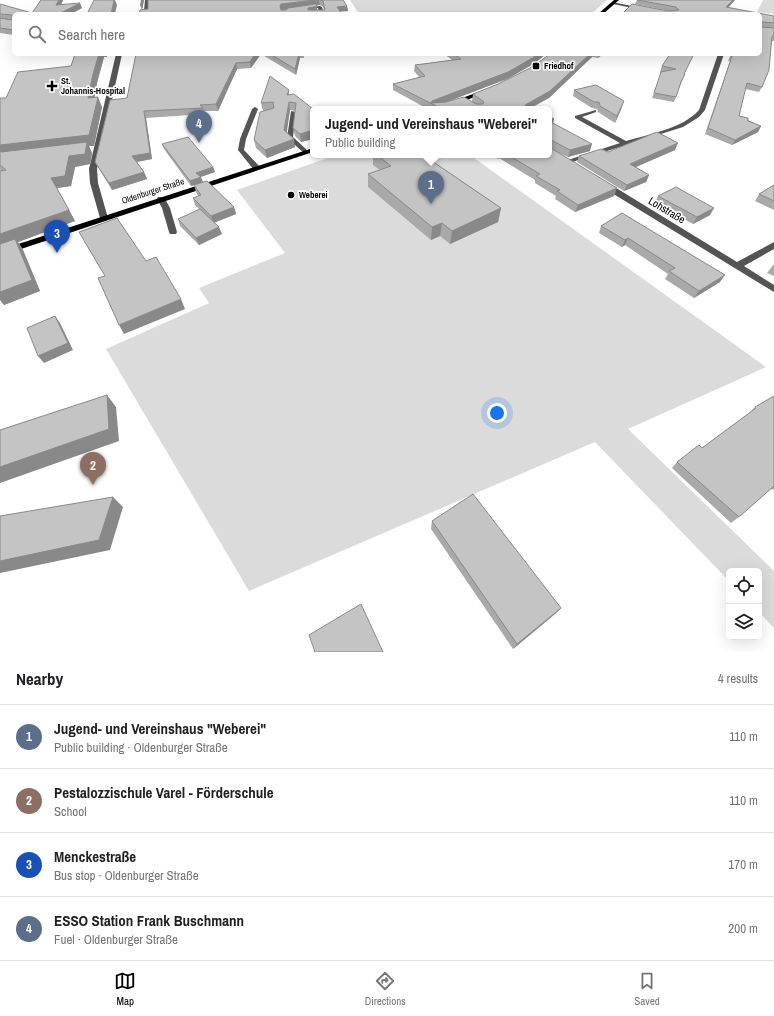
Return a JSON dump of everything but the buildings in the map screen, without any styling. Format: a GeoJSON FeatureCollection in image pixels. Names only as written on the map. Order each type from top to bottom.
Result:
{"type":"FeatureCollection","features":[{"type":"Feature","properties":{"kind":"main road"},"geometry":{"type":"LineString","coordinates":[[603,12],[617,0]]}},
{"type":"Feature","properties":{"kind":"main road"},"geometry":{"type":"LineString","coordinates":[[444,106],[488,91]]}},
{"type":"Feature","properties":{"kind":"main road","name":"Oldenburger Straße"},"geometry":{"type":"LineString","coordinates":[[0,252],[310,151]]}},
{"type":"Feature","properties":{"kind":"street"},"geometry":{"type":"LineString","coordinates":[[146,12],[147,0]]}},
{"type":"Feature","properties":{"kind":"street"},"geometry":{"type":"LineString","coordinates":[[613,4],[645,9]]}},
{"type":"Feature","properties":{"kind":"street"},"geometry":{"type":"LineString","coordinates":[[284,12],[320,8],[322,12]]}},
{"type":"Feature","properties":{"kind":"street"},"geometry":{"type":"LineString","coordinates":[[104,218],[94,183],[93,150],[117,56]]}},
{"type":"Feature","properties":{"kind":"street"},"geometry":{"type":"LineString","coordinates":[[567,162],[681,126],[697,116],[702,110],[719,56]]}},
{"type":"Feature","properties":{"kind":"street"},"geometry":{"type":"LineString","coordinates":[[463,100],[471,104]]}},
{"type":"Feature","properties":{"kind":"street"},"geometry":{"type":"LineString","coordinates":[[255,109],[243,139],[241,150],[257,168]]}},
{"type":"Feature","properties":{"kind":"street"},"geometry":{"type":"LineString","coordinates":[[594,111],[577,117],[624,143]]}},
{"type":"Feature","properties":{"kind":"street"},"geometry":{"type":"LineString","coordinates":[[292,112],[290,138],[310,151]]}},
{"type":"Feature","properties":{"kind":"street","name":"Lohstraße"},"geometry":{"type":"LineString","coordinates":[[594,179],[774,289]]}},
{"type":"Feature","properties":{"kind":"street"},"geometry":{"type":"LineString","coordinates":[[161,199],[166,208],[173,232]]}},
{"type":"Feature","properties":{"kind":"street"},"geometry":{"type":"LineString","coordinates":[[738,266],[774,245]]}},
{"type":"Feature","properties":{"kind":"shaded area"},"geometry":{"type":"Polygon","coordinates":[[[350,0],[607,0],[593,12],[358,12],[350,0]]]}},
{"type":"Feature","properties":{"kind":"shaded area"},"geometry":{"type":"Polygon","coordinates":[[[763,0],[774,0],[774,14],[757,12],[763,0]]]}},
{"type":"Feature","properties":{"kind":"shaded area"},"geometry":{"type":"Polygon","coordinates":[[[328,158],[474,158],[766,367],[628,429],[774,571],[774,628],[762,615],[762,568],[726,568],[726,578],[595,442],[249,591],[106,349],[209,303],[199,288],[285,253],[237,190],[328,158]]]}},
{"type":"Feature","properties":{"kind":"place","name":"Friedhof"},"geometry":{"type":"Point","coordinates":[536,66]}},
{"type":"Feature","properties":{"kind":"place","name":"St. Johannis-Hospital"},"geometry":{"type":"Point","coordinates":[52,86]}},
{"type":"Feature","properties":{"kind":"place","name":"ESSO Station Frank Buschmann"},"geometry":{"type":"Point","coordinates":[199,143]}},
{"type":"Feature","properties":{"kind":"place","name":"Weberei"},"geometry":{"type":"Point","coordinates":[291,195]}},
{"type":"Feature","properties":{"kind":"place","name":"Jugend- und Vereinshaus \"Weberei\""},"geometry":{"type":"Point","coordinates":[431,204]}},
{"type":"Feature","properties":{"kind":"place","name":"Menckestraße"},"geometry":{"type":"Point","coordinates":[57,253]}},
{"type":"Feature","properties":{"kind":"place","name":"Pestalozzischule Varel - Förderschule"},"geometry":{"type":"Point","coordinates":[93,485]}}]}
